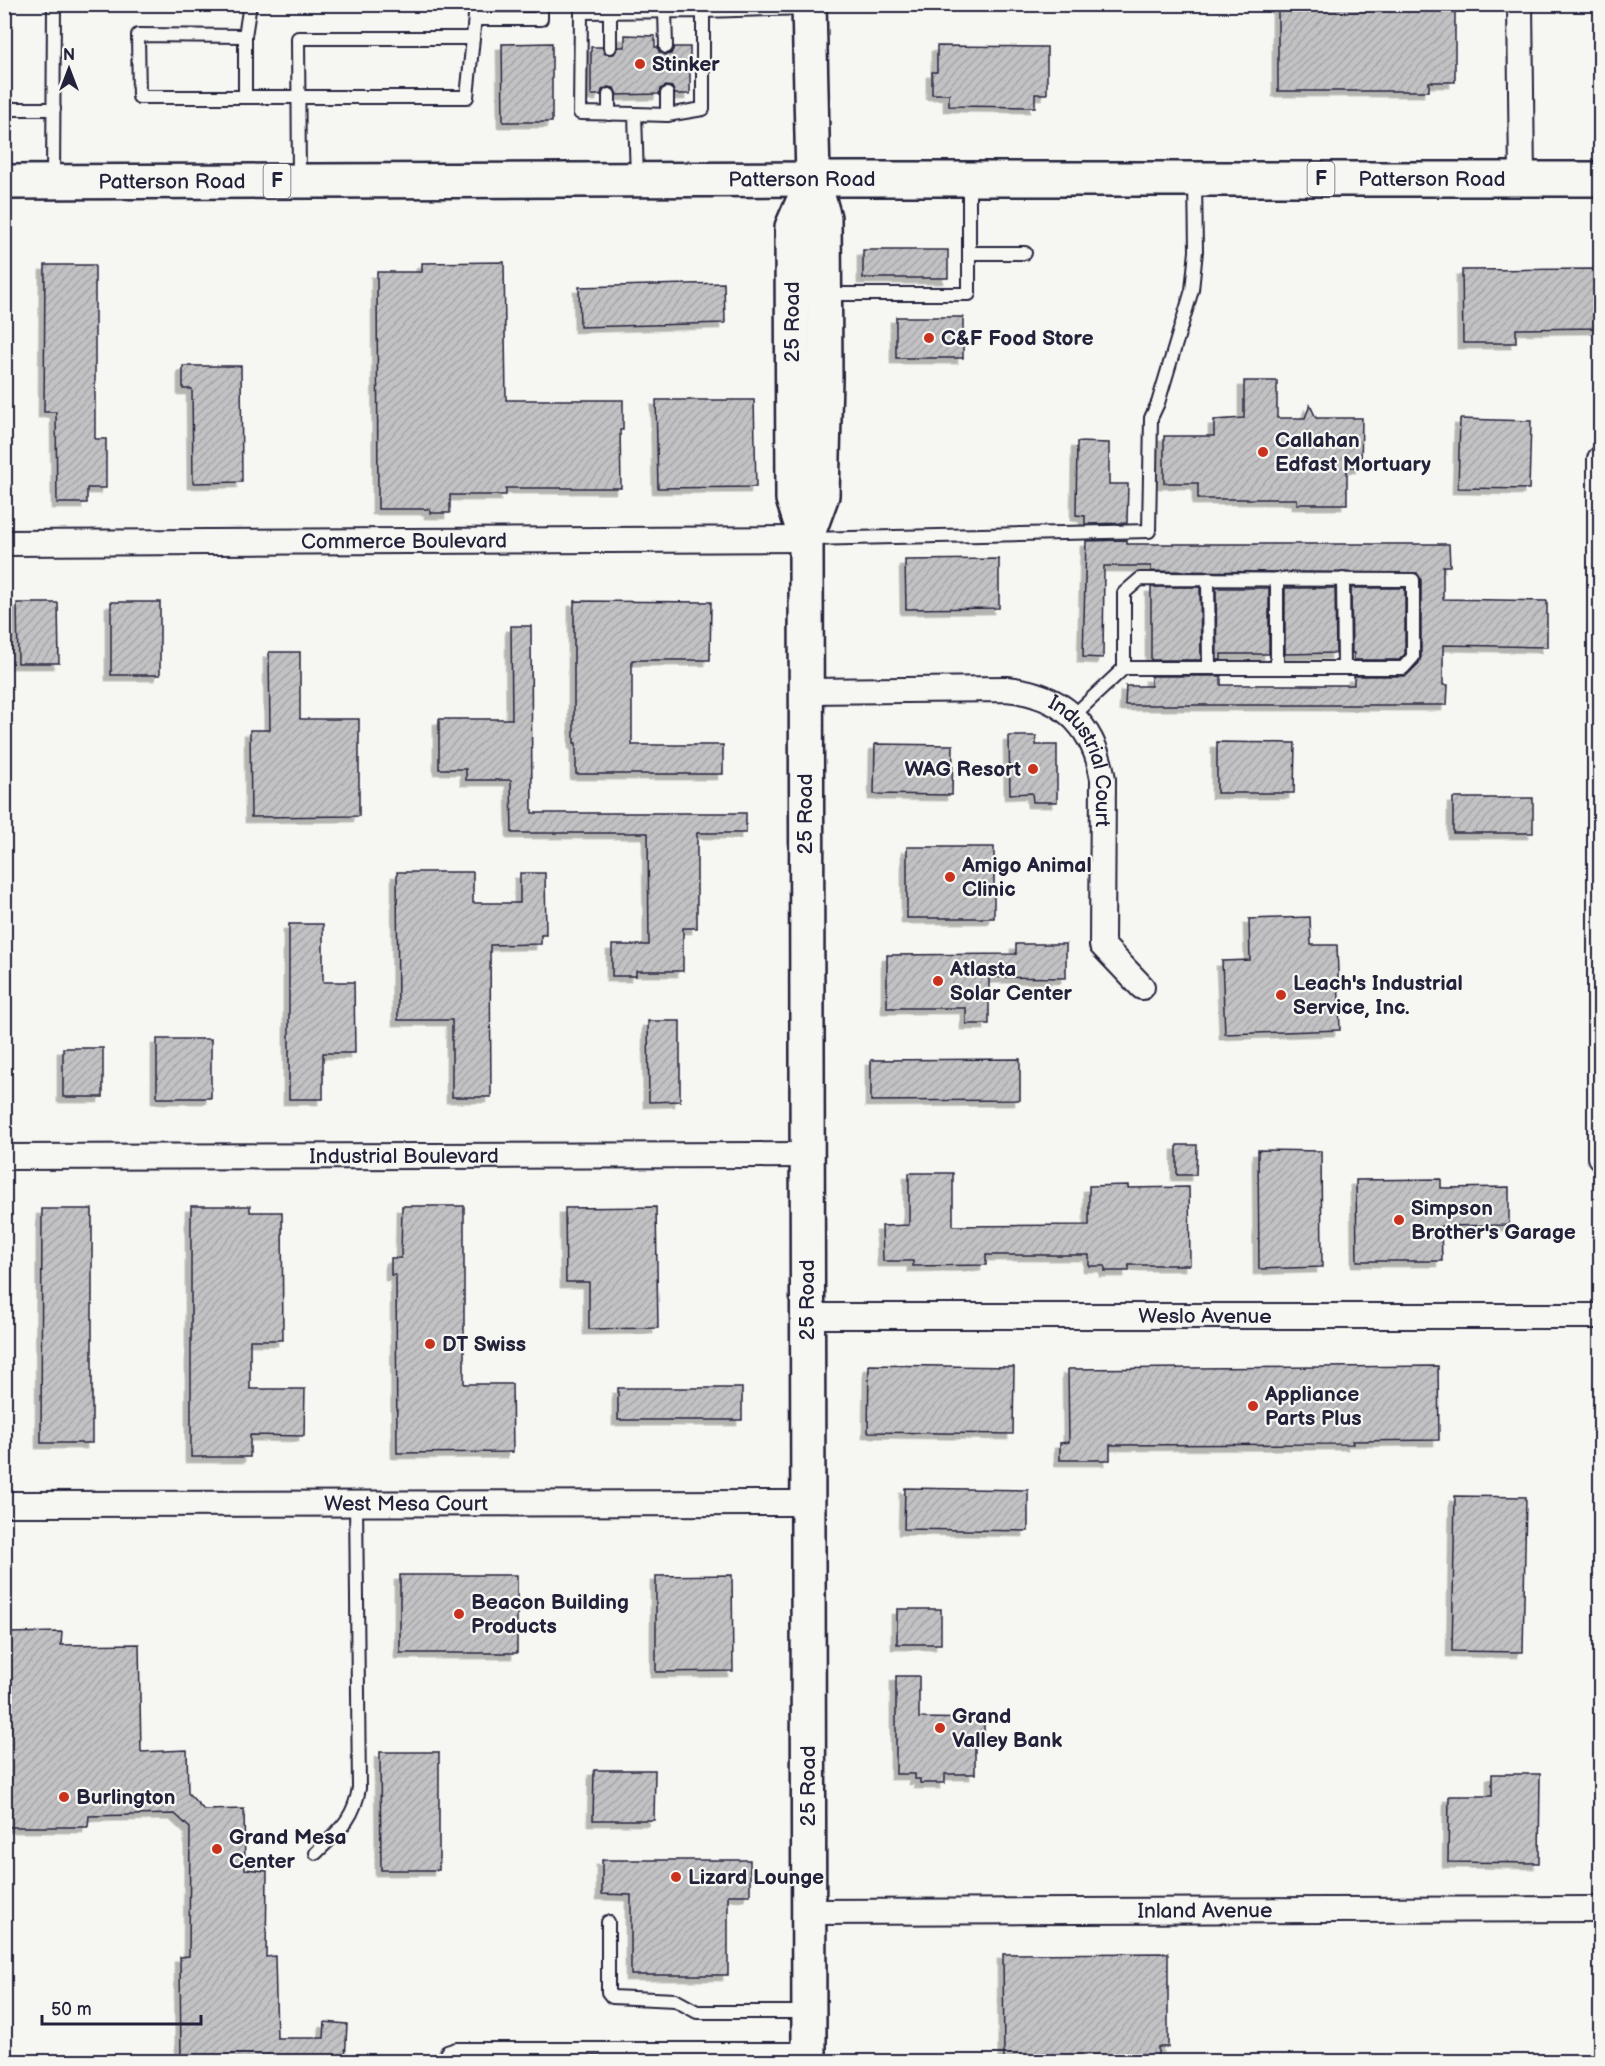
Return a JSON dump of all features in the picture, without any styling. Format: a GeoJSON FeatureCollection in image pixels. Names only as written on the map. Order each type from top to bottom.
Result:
{"type":"FeatureCollection","features":[{"type":"Feature","properties":{"kind":"main road","name":"25 Road"},"geometry":{"type":"LineString","coordinates":[[806,539],[822,495],[825,294],[824,218],[813,179],[809,6]]}},
{"type":"Feature","properties":{"kind":"main road","name":"Patterson Road"},"geometry":{"type":"LineString","coordinates":[[4,182],[969,178],[1600,179]]}},
{"type":"Feature","properties":{"kind":"main road","name":"25 Road"},"geometry":{"type":"LineString","coordinates":[[809,2055],[806,539],[793,499],[792,227],[813,179]]}},
{"type":"Feature","properties":{"kind":"street"},"geometry":{"type":"LineString","coordinates":[[1520,4],[1522,179]]}},
{"type":"Feature","properties":{"kind":"street"},"geometry":{"type":"LineString","coordinates":[[1600,459],[1600,1158]]}},
{"type":"Feature","properties":{"kind":"street","name":"Commerce Boulevard"},"geometry":{"type":"LineString","coordinates":[[4,543],[806,539]]}},
{"type":"Feature","properties":{"kind":"street","name":"Industrial Court"},"geometry":{"type":"LineString","coordinates":[[805,691],[1022,690],[1038,694],[1054,702],[1073,716],[1091,738],[1103,779],[1102,945],[1142,987]]}},
{"type":"Feature","properties":{"kind":"street","name":"Industrial Boulevard"},"geometry":{"type":"LineString","coordinates":[[4,1157],[806,1155]]}},
{"type":"Feature","properties":{"kind":"street","name":"Weslo Avenue"},"geometry":{"type":"LineString","coordinates":[[807,1316],[1600,1316]]}},
{"type":"Feature","properties":{"kind":"street","name":"West Mesa Court"},"geometry":{"type":"LineString","coordinates":[[4,1504],[807,1503]]}},
{"type":"Feature","properties":{"kind":"street","name":"Inland Avenue"},"geometry":{"type":"LineString","coordinates":[[809,1912],[1600,1909]]}},
{"type":"Feature","properties":{"kind":"lane"},"geometry":{"type":"LineString","coordinates":[[53,182],[54,4]]}},
{"type":"Feature","properties":{"kind":"lane"},"geometry":{"type":"LineString","coordinates":[[245,97],[245,36],[249,4]]}},
{"type":"Feature","properties":{"kind":"lane"},"geometry":{"type":"LineString","coordinates":[[245,36],[138,35],[139,97],[467,97],[476,4]]}},
{"type":"Feature","properties":{"kind":"lane"},"geometry":{"type":"LineString","coordinates":[[476,19],[541,19],[541,4]]}},
{"type":"Feature","properties":{"kind":"lane"},"geometry":{"type":"LineString","coordinates":[[581,12],[591,4]]}},
{"type":"Feature","properties":{"kind":"lane"},"geometry":{"type":"LineString","coordinates":[[581,12],[703,11],[738,7],[809,6]]}},
{"type":"Feature","properties":{"kind":"lane"},"geometry":{"type":"LineString","coordinates":[[665,11],[666,47]]}},
{"type":"Feature","properties":{"kind":"lane"},"geometry":{"type":"LineString","coordinates":[[581,12],[580,113],[667,115],[703,109],[703,11]]}},
{"type":"Feature","properties":{"kind":"lane"},"geometry":{"type":"LineString","coordinates":[[610,12],[610,47]]}},
{"type":"Feature","properties":{"kind":"lane"},"geometry":{"type":"LineString","coordinates":[[298,181],[298,38],[473,38]]}},
{"type":"Feature","properties":{"kind":"lane"},"geometry":{"type":"LineString","coordinates":[[667,94],[667,115]]}},
{"type":"Feature","properties":{"kind":"lane"},"geometry":{"type":"LineString","coordinates":[[609,95],[609,114]]}},
{"type":"Feature","properties":{"kind":"lane"},"geometry":{"type":"LineString","coordinates":[[4,108],[54,109]]}},
{"type":"Feature","properties":{"kind":"lane"},"geometry":{"type":"LineString","coordinates":[[635,114],[637,180]]}},
{"type":"Feature","properties":{"kind":"lane"},"geometry":{"type":"LineString","coordinates":[[825,294],[969,294],[969,178]]}},
{"type":"Feature","properties":{"kind":"lane"},"geometry":{"type":"LineString","coordinates":[[806,539],[1149,531],[1151,418],[1158,404],[1192,290],[1196,251],[1194,178]]}},
{"type":"Feature","properties":{"kind":"lane"},"geometry":{"type":"LineString","coordinates":[[969,253],[1025,253]]}},
{"type":"Feature","properties":{"kind":"lane"},"geometry":{"type":"LineString","coordinates":[[1073,716],[1124,668],[1403,668],[1413,657],[1413,580],[1140,579],[1124,593],[1124,668]]}},
{"type":"Feature","properties":{"kind":"lane"},"geometry":{"type":"LineString","coordinates":[[1208,579],[1209,668]]}},
{"type":"Feature","properties":{"kind":"lane"},"geometry":{"type":"LineString","coordinates":[[1277,579],[1277,668]]}},
{"type":"Feature","properties":{"kind":"lane"},"geometry":{"type":"LineString","coordinates":[[1343,579],[1344,668]]}},
{"type":"Feature","properties":{"kind":"lane"},"geometry":{"type":"LineString","coordinates":[[316,1853],[346,1822],[356,1806],[358,1788],[356,1502]]}},
{"type":"Feature","properties":{"kind":"lane"},"geometry":{"type":"LineString","coordinates":[[608,1922],[608,1992],[612,1997],[675,2000],[697,2012],[809,2012]]}},
{"type":"Feature","properties":{"kind":"lane"},"geometry":{"type":"LineString","coordinates":[[442,2061],[447,2052],[456,2049],[809,2055]]}},
{"type":"Feature","properties":{"kind":"building"},"geometry":{"type":"Polygon","coordinates":[[[1278,4],[1455,4],[1455,82],[1429,82],[1429,91],[1278,91],[1278,4]]]}},
{"type":"Feature","properties":{"kind":"building"},"geometry":{"type":"Polygon","coordinates":[[[625,35],[655,36],[655,47],[666,55],[671,54],[674,47],[690,47],[690,94],[675,94],[672,87],[666,86],[660,89],[659,94],[617,95],[614,88],[608,87],[602,90],[601,95],[591,95],[591,47],[602,47],[605,54],[614,54],[618,47],[625,47],[625,35]]]}},
{"type":"Feature","properties":{"kind":"building"},"geometry":{"type":"Polygon","coordinates":[[[552,43],[552,122],[503,122],[502,44],[552,43]]]}},
{"type":"Feature","properties":{"kind":"building"},"geometry":{"type":"Polygon","coordinates":[[[937,46],[1047,47],[1047,94],[1035,94],[1035,107],[949,106],[949,94],[932,94],[932,72],[937,72],[937,46]]]}},
{"type":"Feature","properties":{"kind":"building"},"geometry":{"type":"Polygon","coordinates":[[[863,250],[948,250],[948,278],[863,278],[863,250]]]}},
{"type":"Feature","properties":{"kind":"building"},"geometry":{"type":"Polygon","coordinates":[[[504,262],[506,400],[623,400],[623,430],[620,430],[621,488],[506,488],[506,495],[450,495],[450,513],[430,513],[430,509],[378,509],[377,272],[422,272],[422,263],[504,262]]]}},
{"type":"Feature","properties":{"kind":"building"},"geometry":{"type":"Polygon","coordinates":[[[45,265],[95,265],[95,439],[106,439],[106,488],[87,488],[87,503],[57,503],[56,412],[44,412],[45,265]]]}},
{"type":"Feature","properties":{"kind":"building"},"geometry":{"type":"Polygon","coordinates":[[[1600,269],[1600,328],[1516,329],[1516,343],[1463,343],[1462,270],[1600,269]]]}},
{"type":"Feature","properties":{"kind":"building"},"geometry":{"type":"Polygon","coordinates":[[[724,283],[725,323],[580,327],[579,287],[724,283]]]}},
{"type":"Feature","properties":{"kind":"building","name":"C&F Food Store"},"geometry":{"type":"Polygon","coordinates":[[[896,317],[963,317],[963,358],[896,358],[896,317]]]}},
{"type":"Feature","properties":{"kind":"building"},"geometry":{"type":"Polygon","coordinates":[[[183,366],[241,366],[242,482],[193,483],[192,389],[183,389],[183,366]]]}},
{"type":"Feature","properties":{"kind":"building","name":"Callahan Edfast Mortuary"},"geometry":{"type":"Polygon","coordinates":[[[1244,381],[1277,381],[1277,418],[1305,418],[1310,405],[1316,418],[1362,418],[1361,467],[1347,467],[1347,504],[1297,504],[1297,499],[1198,499],[1198,483],[1164,483],[1164,436],[1214,436],[1214,420],[1244,418],[1244,381]]]}},
{"type":"Feature","properties":{"kind":"building"},"geometry":{"type":"Polygon","coordinates":[[[656,400],[754,400],[756,487],[658,488],[656,400]]]}},
{"type":"Feature","properties":{"kind":"building"},"geometry":{"type":"Polygon","coordinates":[[[1460,419],[1531,421],[1529,489],[1458,488],[1460,419]]]}},
{"type":"Feature","properties":{"kind":"building"},"geometry":{"type":"Polygon","coordinates":[[[1077,442],[1109,443],[1109,484],[1128,484],[1127,523],[1085,524],[1085,516],[1076,515],[1077,442]]]}},
{"type":"Feature","properties":{"kind":"building"},"geometry":{"type":"Polygon","coordinates":[[[1127,540],[1127,544],[1449,544],[1450,566],[1443,566],[1443,599],[1547,601],[1547,647],[1443,645],[1443,685],[1448,685],[1447,705],[1125,705],[1126,686],[1151,686],[1151,676],[1221,676],[1221,685],[1354,685],[1354,676],[1406,676],[1419,663],[1421,657],[1421,580],[1417,573],[1151,571],[1151,566],[1104,566],[1103,658],[1083,657],[1086,541],[1127,540]]]}},
{"type":"Feature","properties":{"kind":"building"},"geometry":{"type":"Polygon","coordinates":[[[999,559],[999,608],[906,609],[905,560],[999,559]]]}},
{"type":"Feature","properties":{"kind":"building"},"geometry":{"type":"Polygon","coordinates":[[[1151,587],[1200,587],[1201,660],[1151,660],[1151,587]]]}},
{"type":"Feature","properties":{"kind":"building"},"geometry":{"type":"Polygon","coordinates":[[[1216,588],[1269,588],[1269,654],[1221,654],[1221,660],[1217,660],[1216,588]]]}},
{"type":"Feature","properties":{"kind":"building"},"geometry":{"type":"Polygon","coordinates":[[[1285,588],[1335,588],[1336,653],[1285,654],[1285,588]]]}},
{"type":"Feature","properties":{"kind":"building"},"geometry":{"type":"Polygon","coordinates":[[[1351,588],[1405,588],[1405,654],[1399,660],[1354,660],[1351,588]]]}},
{"type":"Feature","properties":{"kind":"building"},"geometry":{"type":"Polygon","coordinates":[[[574,601],[711,602],[710,660],[632,660],[632,745],[723,745],[723,774],[576,774],[574,601]]]}},
{"type":"Feature","properties":{"kind":"building"},"geometry":{"type":"Polygon","coordinates":[[[111,602],[160,602],[160,675],[111,675],[111,602]]]}},
{"type":"Feature","properties":{"kind":"building"},"geometry":{"type":"Polygon","coordinates":[[[17,603],[58,603],[59,663],[18,663],[17,603]]]}},
{"type":"Feature","properties":{"kind":"building"},"geometry":{"type":"Polygon","coordinates":[[[511,626],[531,626],[532,813],[746,813],[746,833],[697,833],[697,928],[683,928],[683,971],[636,971],[636,976],[612,976],[612,945],[649,945],[648,833],[512,833],[511,780],[466,780],[466,769],[439,769],[439,719],[512,719],[511,626]]]}},
{"type":"Feature","properties":{"kind":"building"},"geometry":{"type":"Polygon","coordinates":[[[269,652],[300,652],[300,719],[359,719],[359,816],[251,817],[250,730],[270,730],[269,652]]]}},
{"type":"Feature","properties":{"kind":"building","name":"WAG Resort"},"geometry":{"type":"Polygon","coordinates":[[[1009,736],[1036,736],[1036,745],[1057,745],[1057,802],[1033,802],[1032,793],[1010,794],[1009,736]]]}},
{"type":"Feature","properties":{"kind":"building"},"geometry":{"type":"Polygon","coordinates":[[[1217,742],[1295,743],[1294,793],[1217,793],[1217,742]]]}},
{"type":"Feature","properties":{"kind":"building","name":"Amigo Animal Clinic"},"geometry":{"type":"Polygon","coordinates":[[[875,744],[953,745],[952,795],[874,794],[875,744]]]}},
{"type":"Feature","properties":{"kind":"building"},"geometry":{"type":"Polygon","coordinates":[[[1453,798],[1533,798],[1533,833],[1453,833],[1453,798]]]}},
{"type":"Feature","properties":{"kind":"building","name":"Amigo Animal Clinic"},"geometry":{"type":"Polygon","coordinates":[[[907,847],[994,847],[994,918],[907,918],[907,847]]]}},
{"type":"Feature","properties":{"kind":"building"},"geometry":{"type":"Polygon","coordinates":[[[397,872],[473,872],[473,903],[520,903],[520,873],[545,873],[546,935],[541,935],[541,944],[490,945],[491,1097],[452,1097],[452,1020],[398,1020],[397,872]]]}},
{"type":"Feature","properties":{"kind":"building","name":"Leach's Industrial Service, Inc."},"geometry":{"type":"Polygon","coordinates":[[[1310,917],[1311,945],[1337,945],[1340,1030],[1225,1034],[1222,961],[1250,960],[1249,919],[1310,917]]]}},
{"type":"Feature","properties":{"kind":"building"},"geometry":{"type":"Polygon","coordinates":[[[289,924],[323,924],[323,982],[354,982],[355,1053],[323,1053],[323,1099],[289,1099],[289,924]]]}},
{"type":"Feature","properties":{"kind":"building","name":"Atlasta Solar Center"},"geometry":{"type":"Polygon","coordinates":[[[1016,944],[1066,944],[1066,978],[989,977],[989,1024],[966,1024],[966,1008],[887,1008],[887,955],[1016,954],[1016,944]]]}},
{"type":"Feature","properties":{"kind":"building"},"geometry":{"type":"Polygon","coordinates":[[[648,1021],[680,1021],[680,1101],[649,1102],[648,1021]]]}},
{"type":"Feature","properties":{"kind":"building"},"geometry":{"type":"Polygon","coordinates":[[[157,1039],[211,1039],[211,1098],[157,1098],[157,1039]]]}},
{"type":"Feature","properties":{"kind":"building"},"geometry":{"type":"Polygon","coordinates":[[[63,1048],[103,1048],[103,1097],[63,1097],[63,1048]]]}},
{"type":"Feature","properties":{"kind":"building"},"geometry":{"type":"Polygon","coordinates":[[[1020,1059],[1020,1100],[871,1101],[871,1060],[1020,1059]]]}},
{"type":"Feature","properties":{"kind":"building"},"geometry":{"type":"Polygon","coordinates":[[[1177,1145],[1197,1145],[1196,1175],[1177,1175],[1177,1145]]]}},
{"type":"Feature","properties":{"kind":"building"},"geometry":{"type":"Polygon","coordinates":[[[1258,1150],[1321,1151],[1322,1267],[1259,1269],[1258,1150]]]}},
{"type":"Feature","properties":{"kind":"building"},"geometry":{"type":"Polygon","coordinates":[[[909,1173],[953,1173],[953,1226],[1089,1225],[1089,1186],[1189,1187],[1190,1265],[1129,1265],[1129,1271],[1105,1271],[1105,1266],[1089,1266],[1089,1255],[986,1255],[986,1265],[913,1266],[913,1261],[883,1261],[882,1226],[909,1225],[909,1173]]]}},
{"type":"Feature","properties":{"kind":"building","name":"Simpson Brother's Garage"},"geometry":{"type":"Polygon","coordinates":[[[1441,1179],[1441,1188],[1509,1187],[1509,1225],[1441,1226],[1442,1261],[1357,1261],[1356,1180],[1441,1179]]]}},
{"type":"Feature","properties":{"kind":"building"},"geometry":{"type":"Polygon","coordinates":[[[191,1206],[250,1206],[250,1212],[282,1212],[283,1340],[250,1340],[250,1389],[305,1389],[304,1436],[250,1435],[250,1457],[191,1457],[191,1206]]]}},
{"type":"Feature","properties":{"kind":"building","name":"DT Swiss"},"geometry":{"type":"Polygon","coordinates":[[[402,1206],[464,1206],[464,1384],[512,1384],[513,1452],[397,1453],[396,1275],[391,1275],[391,1258],[401,1258],[402,1206]]]}},
{"type":"Feature","properties":{"kind":"building"},"geometry":{"type":"Polygon","coordinates":[[[656,1207],[658,1328],[589,1329],[589,1282],[566,1282],[565,1208],[656,1207]]]}},
{"type":"Feature","properties":{"kind":"building"},"geometry":{"type":"Polygon","coordinates":[[[42,1209],[92,1209],[92,1443],[41,1443],[42,1209]]]}},
{"type":"Feature","properties":{"kind":"building"},"geometry":{"type":"Polygon","coordinates":[[[869,1365],[1014,1367],[1013,1434],[868,1432],[869,1365]]]}},
{"type":"Feature","properties":{"kind":"building"},"geometry":{"type":"Polygon","coordinates":[[[1438,1366],[1439,1440],[1352,1441],[1353,1444],[1110,1445],[1110,1460],[1060,1460],[1060,1443],[1069,1442],[1068,1369],[1438,1366]]]}},
{"type":"Feature","properties":{"kind":"building"},"geometry":{"type":"Polygon","coordinates":[[[618,1388],[742,1388],[742,1420],[618,1420],[618,1388]]]}},
{"type":"Feature","properties":{"kind":"building"},"geometry":{"type":"Polygon","coordinates":[[[905,1488],[1028,1490],[1028,1531],[904,1529],[905,1488]]]}},
{"type":"Feature","properties":{"kind":"building"},"geometry":{"type":"Polygon","coordinates":[[[1455,1496],[1526,1497],[1523,1652],[1452,1651],[1455,1496]]]}},
{"type":"Feature","properties":{"kind":"building","name":"Beacon Building Products"},"geometry":{"type":"Polygon","coordinates":[[[400,1575],[517,1575],[517,1653],[400,1653],[400,1575]]]}},
{"type":"Feature","properties":{"kind":"building"},"geometry":{"type":"Polygon","coordinates":[[[732,1575],[733,1671],[656,1672],[656,1576],[732,1575]]]}},
{"type":"Feature","properties":{"kind":"building"},"geometry":{"type":"Polygon","coordinates":[[[897,1609],[941,1609],[941,1644],[897,1644],[897,1609]]]}},
{"type":"Feature","properties":{"kind":"building","name":"Grand Mesa Center"},"geometry":{"type":"Polygon","coordinates":[[[62,1632],[61,1645],[139,1644],[141,1752],[187,1750],[188,1793],[204,1810],[244,1809],[245,1869],[267,1871],[266,1957],[275,1956],[277,2038],[324,2038],[325,2022],[347,2024],[345,2061],[181,2061],[180,1957],[189,1956],[190,1828],[175,1814],[89,1816],[88,1827],[4,1827],[5,1633],[62,1632]]]}},
{"type":"Feature","properties":{"kind":"building","name":"Grand Valley Bank"},"geometry":{"type":"Polygon","coordinates":[[[896,1676],[919,1676],[919,1718],[984,1719],[984,1737],[980,1737],[980,1742],[975,1742],[975,1774],[945,1774],[945,1783],[920,1783],[920,1779],[915,1779],[915,1774],[896,1774],[896,1676]]]}},
{"type":"Feature","properties":{"kind":"building"},"geometry":{"type":"Polygon","coordinates":[[[380,1752],[439,1752],[439,1870],[381,1870],[380,1752]]]}},
{"type":"Feature","properties":{"kind":"building"},"geometry":{"type":"Polygon","coordinates":[[[594,1770],[655,1770],[654,1820],[593,1820],[594,1770]]]}},
{"type":"Feature","properties":{"kind":"building"},"geometry":{"type":"Polygon","coordinates":[[[1492,1774],[1540,1774],[1539,1863],[1448,1862],[1449,1796],[1492,1796],[1492,1774]]]}},
{"type":"Feature","properties":{"kind":"building"},"geometry":{"type":"Polygon","coordinates":[[[602,1860],[750,1860],[750,1895],[728,1895],[728,1975],[631,1975],[631,1895],[602,1894],[602,1860]]]}},
{"type":"Feature","properties":{"kind":"building"},"geometry":{"type":"Polygon","coordinates":[[[1168,1953],[1168,2047],[1158,2047],[1158,2061],[1004,2061],[1003,1954],[1168,1953]]]}},
{"type":"Feature","properties":{"kind":"place","name":"Stinker"},"geometry":{"type":"Point","coordinates":[640,64]}},
{"type":"Feature","properties":{"kind":"place","name":"C&F Food Store"},"geometry":{"type":"Point","coordinates":[929,338]}},
{"type":"Feature","properties":{"kind":"place","name":"Callahan Edfast Mortuary"},"geometry":{"type":"Point","coordinates":[1263,452]}},
{"type":"Feature","properties":{"kind":"place","name":"WAG Resort"},"geometry":{"type":"Point","coordinates":[1033,769]}},
{"type":"Feature","properties":{"kind":"place","name":"Amigo Animal Clinic"},"geometry":{"type":"Point","coordinates":[950,877]}},
{"type":"Feature","properties":{"kind":"place","name":"Atlasta Solar Center"},"geometry":{"type":"Point","coordinates":[938,981]}},
{"type":"Feature","properties":{"kind":"place","name":"Leach's Industrial Service, Inc."},"geometry":{"type":"Point","coordinates":[1281,995]}},
{"type":"Feature","properties":{"kind":"place","name":"Simpson Brother's Garage"},"geometry":{"type":"Point","coordinates":[1399,1220]}},
{"type":"Feature","properties":{"kind":"place","name":"DT Swiss"},"geometry":{"type":"Point","coordinates":[430,1344]}},
{"type":"Feature","properties":{"kind":"place","name":"Appliance Parts Plus"},"geometry":{"type":"Point","coordinates":[1253,1406]}},
{"type":"Feature","properties":{"kind":"place","name":"Beacon Building Products"},"geometry":{"type":"Point","coordinates":[459,1614]}},
{"type":"Feature","properties":{"kind":"place","name":"Grand Valley Bank"},"geometry":{"type":"Point","coordinates":[940,1728]}},
{"type":"Feature","properties":{"kind":"place","name":"Burlington"},"geometry":{"type":"Point","coordinates":[64,1797]}},
{"type":"Feature","properties":{"kind":"place","name":"Grand Mesa Center"},"geometry":{"type":"Point","coordinates":[217,1849]}},
{"type":"Feature","properties":{"kind":"place","name":"Lizard Lounge"},"geometry":{"type":"Point","coordinates":[676,1877]}}]}
